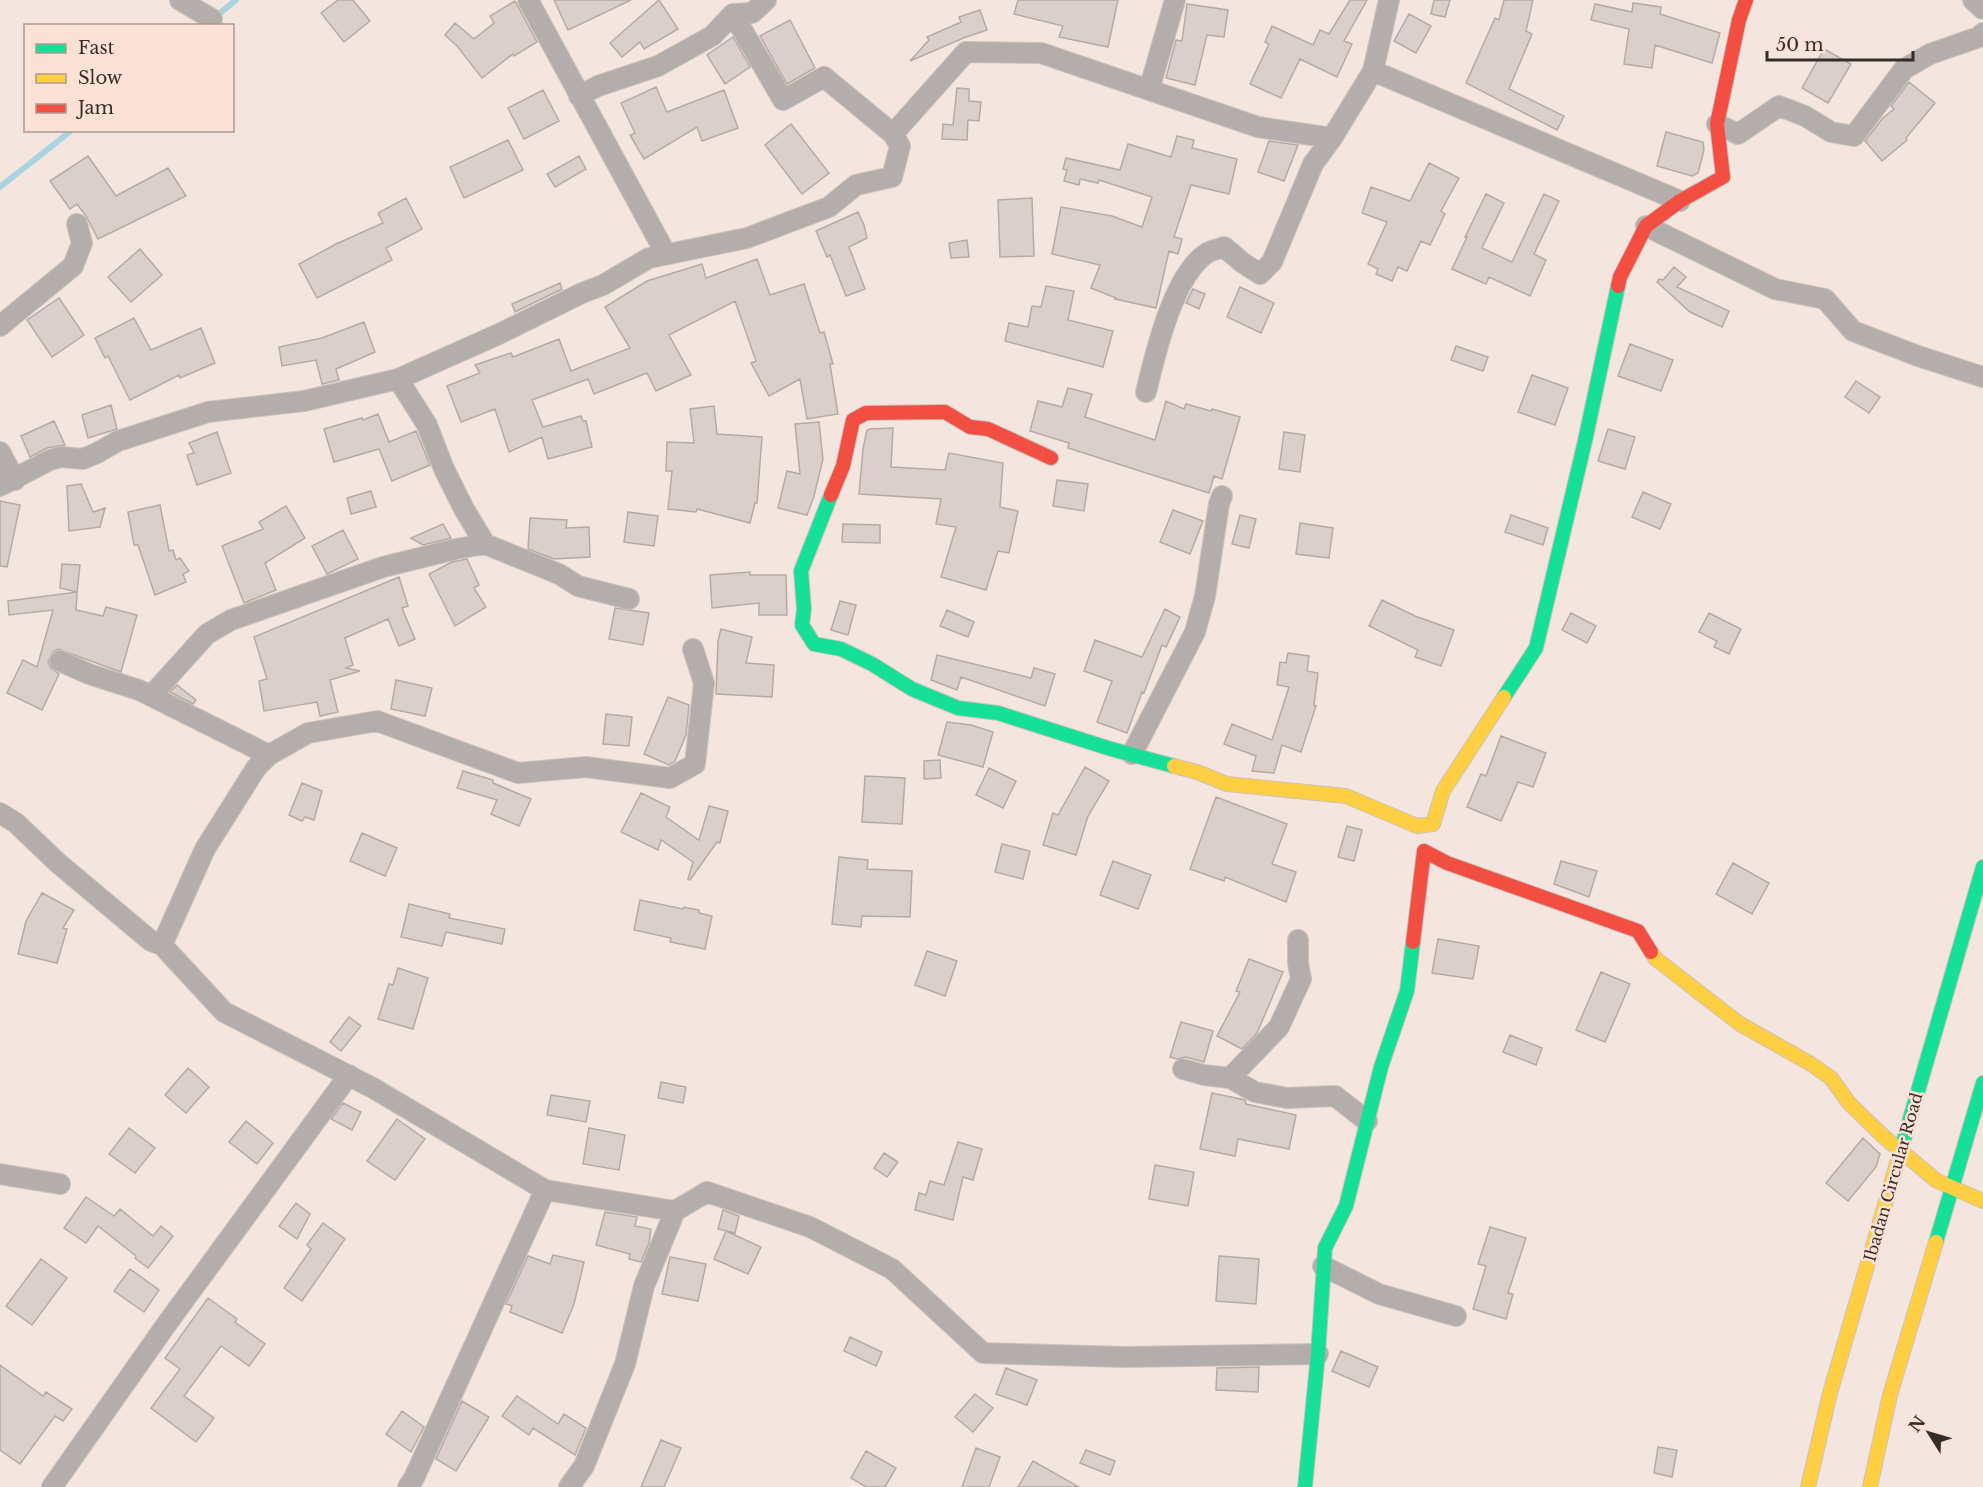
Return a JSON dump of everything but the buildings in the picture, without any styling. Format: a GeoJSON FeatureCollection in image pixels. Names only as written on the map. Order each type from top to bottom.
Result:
{"type":"FeatureCollection","features":[{"type":"Feature","properties":{"kind":"main road"},"geometry":{"type":"LineString","coordinates":[[1051,458],[988,429],[970,427],[945,412],[886,411],[866,413],[853,420],[843,466],[801,572],[804,609],[801,625],[814,644],[841,649],[912,688],[958,708],[998,713],[1197,772],[1227,784],[1346,796],[1417,826],[1432,824],[1443,791],[1536,648],[1585,441],[1620,277],[1646,226],[1680,201],[1723,177],[1718,124],[1739,20],[1746,0]]}},
{"type":"Feature","properties":{"kind":"main road"},"geometry":{"type":"LineString","coordinates":[[1305,1487],[1318,1354],[1325,1248],[1346,1206],[1381,1067],[1407,991],[1424,850],[1447,863],[1638,931],[1656,959],[1740,1024],[1811,1064],[1831,1078],[1849,1103],[1884,1137],[1936,1181],[1983,1201]]}},
{"type":"Feature","properties":{"kind":"main road","name":"Ibadan Circular Road"},"geometry":{"type":"LineString","coordinates":[[1808,1487],[1830,1393],[1983,867]]}},
{"type":"Feature","properties":{"kind":"main road"},"geometry":{"type":"LineString","coordinates":[[1870,1487],[1890,1395],[1983,1083]]}},
{"type":"Feature","properties":{"kind":"street"},"geometry":{"type":"LineString","coordinates":[[180,0],[212,20]]}},
{"type":"Feature","properties":{"kind":"street"},"geometry":{"type":"LineString","coordinates":[[528,0],[666,254]]}},
{"type":"Feature","properties":{"kind":"street"},"geometry":{"type":"LineString","coordinates":[[579,96],[598,86],[658,66],[712,36],[733,14],[752,13],[766,0]]}},
{"type":"Feature","properties":{"kind":"street"},"geometry":{"type":"LineString","coordinates":[[1149,90],[1174,0]]}},
{"type":"Feature","properties":{"kind":"street"},"geometry":{"type":"LineString","coordinates":[[1146,393],[1170,308],[1189,271],[1207,253],[1224,247],[1260,274],[1272,262],[1313,164],[1332,138],[1373,71],[1389,0]]}},
{"type":"Feature","properties":{"kind":"street"},"geometry":{"type":"LineString","coordinates":[[1973,0],[1983,9]]}},
{"type":"Feature","properties":{"kind":"street"},"geometry":{"type":"LineString","coordinates":[[0,452],[8,483],[50,460],[61,457],[82,459],[118,441],[208,412],[304,401],[398,379],[603,285],[649,258],[747,238],[829,207],[856,185],[892,177],[900,146],[893,134],[824,77],[783,100],[733,14]]}},
{"type":"Feature","properties":{"kind":"street"},"geometry":{"type":"LineString","coordinates":[[1718,124],[1738,134],[1779,106],[1805,116],[1831,132],[1854,136],[1904,69],[1930,54],[1983,33]]}},
{"type":"Feature","properties":{"kind":"street"},"geometry":{"type":"LineString","coordinates":[[893,134],[966,52],[1041,53],[1258,127],[1332,138]]}},
{"type":"Feature","properties":{"kind":"street"},"geometry":{"type":"LineString","coordinates":[[1373,71],[1680,201]]}},
{"type":"Feature","properties":{"kind":"street"},"geometry":{"type":"LineString","coordinates":[[0,326],[73,266],[82,243],[77,224]]}},
{"type":"Feature","properties":{"kind":"street"},"geometry":{"type":"LineString","coordinates":[[1646,226],[1775,289],[1825,299],[1853,331],[1918,356],[1983,377]]}},
{"type":"Feature","properties":{"kind":"street"},"geometry":{"type":"LineString","coordinates":[[398,379],[427,425],[444,469],[485,544]]}},
{"type":"Feature","properties":{"kind":"street"},"geometry":{"type":"LineString","coordinates":[[1132,754],[1195,632],[1205,596],[1222,496]]}},
{"type":"Feature","properties":{"kind":"street"},"geometry":{"type":"LineString","coordinates":[[151,696],[207,634],[231,620],[383,567],[485,544],[559,574],[578,586],[629,599]]}},
{"type":"Feature","properties":{"kind":"street"},"geometry":{"type":"LineString","coordinates":[[162,945],[205,849],[256,768],[268,755],[308,733],[377,721],[518,773],[586,766],[670,778],[695,764],[704,683],[693,649]]}},
{"type":"Feature","properties":{"kind":"street"},"geometry":{"type":"LineString","coordinates":[[60,662],[139,690],[268,755]]}},
{"type":"Feature","properties":{"kind":"street"},"geometry":{"type":"LineString","coordinates":[[0,813],[16,823],[58,863],[151,941],[162,945],[224,1012],[349,1075],[545,1190],[675,1210],[707,1192],[810,1227],[892,1269],[983,1353],[1125,1357],[1318,1354]]}},
{"type":"Feature","properties":{"kind":"street"},"geometry":{"type":"LineString","coordinates":[[1417,826],[1424,850]]}},
{"type":"Feature","properties":{"kind":"street"},"geometry":{"type":"LineString","coordinates":[[1230,1078],[1279,1027],[1301,979],[1298,940]]}},
{"type":"Feature","properties":{"kind":"street"},"geometry":{"type":"LineString","coordinates":[[1183,1069],[1203,1075],[1230,1078],[1256,1092],[1287,1098],[1335,1096],[1367,1121]]}},
{"type":"Feature","properties":{"kind":"street"},"geometry":{"type":"LineString","coordinates":[[51,1487],[349,1075]]}},
{"type":"Feature","properties":{"kind":"street"},"geometry":{"type":"LineString","coordinates":[[0,1174],[60,1184]]}},
{"type":"Feature","properties":{"kind":"street"},"geometry":{"type":"LineString","coordinates":[[416,1484],[545,1190]]}},
{"type":"Feature","properties":{"kind":"street"},"geometry":{"type":"LineString","coordinates":[[569,1487],[584,1466],[625,1364],[644,1286],[675,1210]]}},
{"type":"Feature","properties":{"kind":"street"},"geometry":{"type":"LineString","coordinates":[[1323,1266],[1379,1294],[1456,1316]]}},
{"type":"Feature","properties":{"kind":"waterway"},"geometry":{"type":"LineString","coordinates":[[214,18],[236,0]]}},
{"type":"Feature","properties":{"kind":"waterway"},"geometry":{"type":"LineString","coordinates":[[0,187],[69,132]]}},
{"type":"Feature","properties":{"kind":"traffic: fast"},"geometry":{"type":"LineString","coordinates":[[1504,697],[1536,648],[1585,441],[1618,286]]}},
{"type":"Feature","properties":{"kind":"traffic: fast"},"geometry":{"type":"LineString","coordinates":[[831,495],[801,571],[804,609],[802,625],[814,644],[841,649],[872,664],[912,689],[958,708],[998,713],[1111,749],[1174,766]]}},
{"type":"Feature","properties":{"kind":"traffic: fast"},"geometry":{"type":"LineString","coordinates":[[1898,1160],[1983,867]]}},
{"type":"Feature","properties":{"kind":"traffic: fast"},"geometry":{"type":"LineString","coordinates":[[1305,1487],[1318,1354],[1325,1248],[1346,1206],[1381,1067],[1407,991],[1413,942]]}},
{"type":"Feature","properties":{"kind":"traffic: fast"},"geometry":{"type":"LineString","coordinates":[[1936,1242],[1983,1083]]}},
{"type":"Feature","properties":{"kind":"traffic: slow"},"geometry":{"type":"LineString","coordinates":[[1174,766],[1227,784],[1346,796],[1417,826],[1433,824],[1443,791],[1504,697]]}},
{"type":"Feature","properties":{"kind":"traffic: slow"},"geometry":{"type":"LineString","coordinates":[[1651,952],[1656,959],[1740,1024],[1811,1064],[1831,1078],[1849,1103],[1884,1137],[1937,1181],[1983,1201]]}},
{"type":"Feature","properties":{"kind":"traffic: slow"},"geometry":{"type":"LineString","coordinates":[[1808,1487],[1830,1393],[1898,1160]]}},
{"type":"Feature","properties":{"kind":"traffic: slow"},"geometry":{"type":"LineString","coordinates":[[1870,1487],[1890,1395],[1936,1242]]}},
{"type":"Feature","properties":{"kind":"traffic: jam"},"geometry":{"type":"LineString","coordinates":[[1618,286],[1620,277],[1646,226],[1680,201],[1723,177],[1717,124],[1739,20],[1746,0]]}},
{"type":"Feature","properties":{"kind":"traffic: jam"},"geometry":{"type":"LineString","coordinates":[[831,495],[843,466],[853,420],[866,413],[945,412],[970,427],[988,429],[1051,458]]}},
{"type":"Feature","properties":{"kind":"traffic: jam"},"geometry":{"type":"LineString","coordinates":[[1413,942],[1424,851],[1447,863],[1638,931],[1651,952]]}}]}
